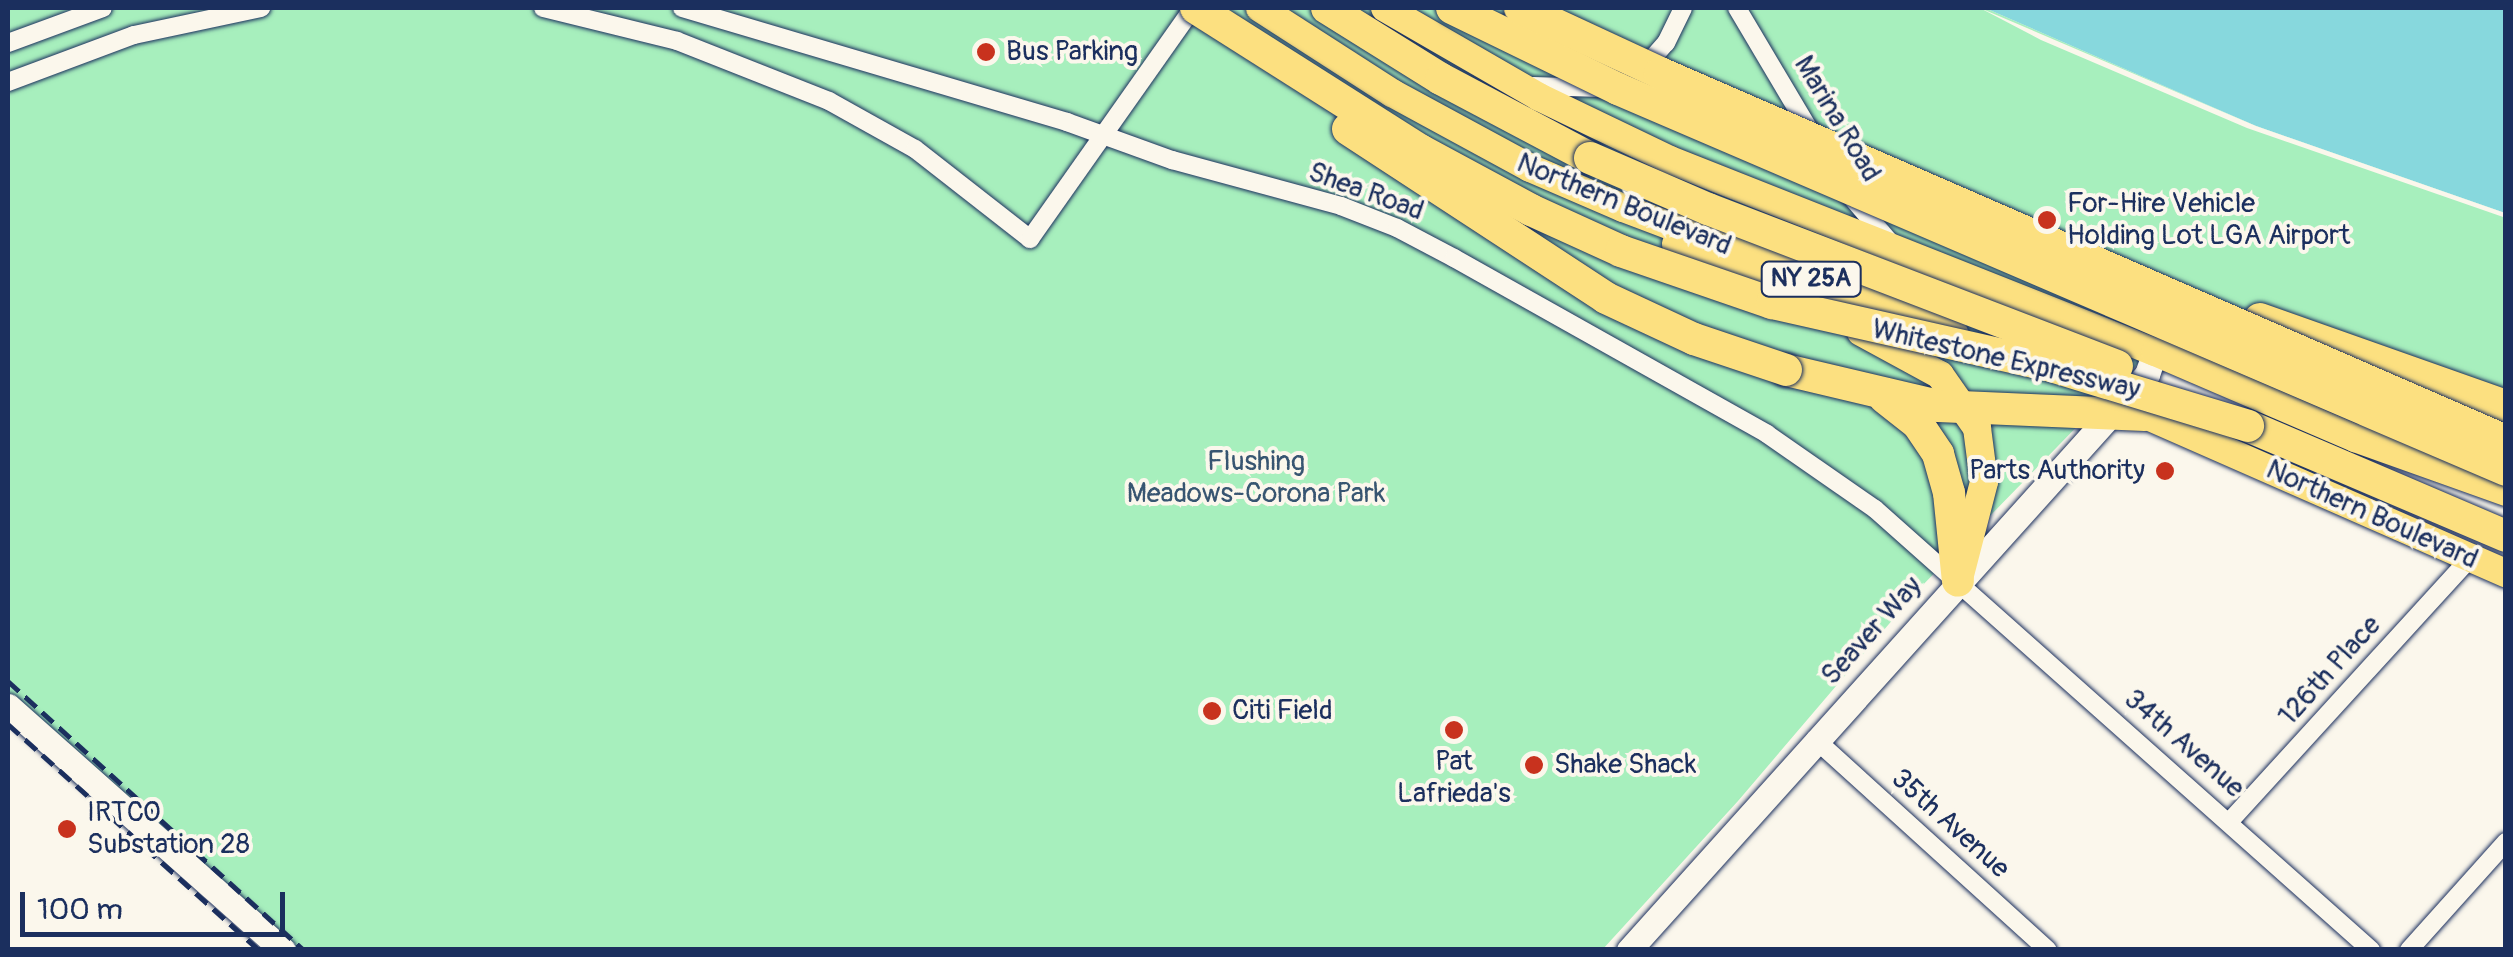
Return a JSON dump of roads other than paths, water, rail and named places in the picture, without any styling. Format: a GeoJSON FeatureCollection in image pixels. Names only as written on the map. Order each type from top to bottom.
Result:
{"type":"FeatureCollection","features":[{"type":"Feature","properties":{"kind":"highway"},"geometry":{"type":"LineString","coordinates":[[1193,8],[1336,121],[1550,265],[1663,326],[1786,370],[1876,393],[1968,409],[2126,411]]}},
{"type":"Feature","properties":{"kind":"highway","name":"Whitestone Expressway"},"geometry":{"type":"LineString","coordinates":[[1193,8],[1462,174],[1636,257],[1772,303],[2051,366],[2248,426],[2506,536]]}},
{"type":"Feature","properties":{"kind":"highway"},"geometry":{"type":"LineString","coordinates":[[1324,8],[1496,110],[1619,172],[2073,347],[2248,426]]}},
{"type":"Feature","properties":{"kind":"highway"},"geometry":{"type":"LineString","coordinates":[[1452,8],[1618,89],[2506,470]]}},
{"type":"Feature","properties":{"kind":"highway"},"geometry":{"type":"LineString","coordinates":[[1520,8],[1660,74],[2506,441]]}},
{"type":"Feature","properties":{"kind":"highway"},"geometry":{"type":"LineString","coordinates":[[2057,243],[2506,406]]}},
{"type":"Feature","properties":{"kind":"highway"},"geometry":{"type":"LineString","coordinates":[[1876,393],[1918,424],[1938,454],[1949,493],[1958,581]]}},
{"type":"Feature","properties":{"kind":"main road","name":"Northern Boulevard"},"geometry":{"type":"LineString","coordinates":[[1260,8],[1372,80],[1501,154],[1623,208],[1936,326],[2506,573]]}},
{"type":"Feature","properties":{"kind":"main road","name":"NY 25A"},"geometry":{"type":"LineString","coordinates":[[1396,15],[1508,80],[1670,160],[1902,249],[2355,438],[2506,492]]}},
{"type":"Feature","properties":{"kind":"main road"},"geometry":{"type":"LineString","coordinates":[[1501,154],[1722,268],[1914,357],[1940,375],[1968,409],[1980,438],[1984,482],[1958,581]]}},
{"type":"Feature","properties":{"kind":"main road","name":"Seaver Way"},"geometry":{"type":"LineString","coordinates":[[1630,950],[1958,581],[2126,411],[2150,370],[2154,352]]}},
{"type":"Feature","properties":{"kind":"main road"},"geometry":{"type":"LineString","coordinates":[[8,706],[283,950]]}},
{"type":"Feature","properties":{"kind":"street"},"geometry":{"type":"LineString","coordinates":[[8,43],[103,8]]}},
{"type":"Feature","properties":{"kind":"street"},"geometry":{"type":"LineString","coordinates":[[8,82],[134,35],[261,8]]}},
{"type":"Feature","properties":{"kind":"street"},"geometry":{"type":"LineString","coordinates":[[544,8],[663,36],[828,101],[915,148],[1030,239],[1193,8]]}},
{"type":"Feature","properties":{"kind":"street","name":"Shea Road"},"geometry":{"type":"LineString","coordinates":[[682,8],[1105,135],[1172,160],[1341,206],[1397,228],[1767,434],[1875,509],[1958,581]]}},
{"type":"Feature","properties":{"kind":"street"},"geometry":{"type":"LineString","coordinates":[[1508,80],[1564,90],[1618,84],[1656,58],[1683,8]]}},
{"type":"Feature","properties":{"kind":"street","name":"Marina Road"},"geometry":{"type":"LineString","coordinates":[[1738,8],[1850,196],[1878,232],[1902,249]]}},
{"type":"Feature","properties":{"kind":"street"},"geometry":{"type":"LineString","coordinates":[[2244,390],[2354,418],[2506,433]]}},
{"type":"Feature","properties":{"kind":"street","name":"126th Place"},"geometry":{"type":"LineString","coordinates":[[2230,822],[2470,558]]}},
{"type":"Feature","properties":{"kind":"street","name":"34th Avenue"},"geometry":{"type":"LineString","coordinates":[[1958,581],[2371,950]]}},
{"type":"Feature","properties":{"kind":"street","name":"35th Avenue"},"geometry":{"type":"LineString","coordinates":[[1815,739],[2048,950]]}},
{"type":"Feature","properties":{"kind":"street"},"geometry":{"type":"LineString","coordinates":[[2409,950],[2506,842]]}},
{"type":"Feature","properties":{"kind":"water"},"geometry":{"type":"Polygon","coordinates":[[[1985,8],[2505,8],[2505,213],[2256,126],[1985,8]]]}},
{"type":"Feature","properties":{"kind":"railway"},"geometry":{"type":"LineString","coordinates":[[8,681],[304,950]]}},
{"type":"Feature","properties":{"kind":"railway"},"geometry":{"type":"LineString","coordinates":[[8,724],[259,950]]}},
{"type":"Feature","properties":{"kind":"place","name":"Bus Parking"},"geometry":{"type":"Point","coordinates":[986,52]}},
{"type":"Feature","properties":{"kind":"place","name":"For-Hire Vehicle Holding Lot LGA Airport"},"geometry":{"type":"Point","coordinates":[2047,220]}},
{"type":"Feature","properties":{"kind":"place","name":"Parts Authority"},"geometry":{"type":"Point","coordinates":[2165,471]}},
{"type":"Feature","properties":{"kind":"place","name":"Citi Field"},"geometry":{"type":"Point","coordinates":[1212,711]}},
{"type":"Feature","properties":{"kind":"place","name":"Pat Lafrieda's"},"geometry":{"type":"Point","coordinates":[1454,730]}},
{"type":"Feature","properties":{"kind":"place","name":"Shake Shack"},"geometry":{"type":"Point","coordinates":[1534,765]}},
{"type":"Feature","properties":{"kind":"place","name":"IRTCO Substation 28"},"geometry":{"type":"Point","coordinates":[67,829]}},
{"type":"Feature","properties":{"kind":"park label","name":"Flushing Meadows-Corona Park"},"geometry":{"type":"Point","coordinates":[1256,478]}}]}
